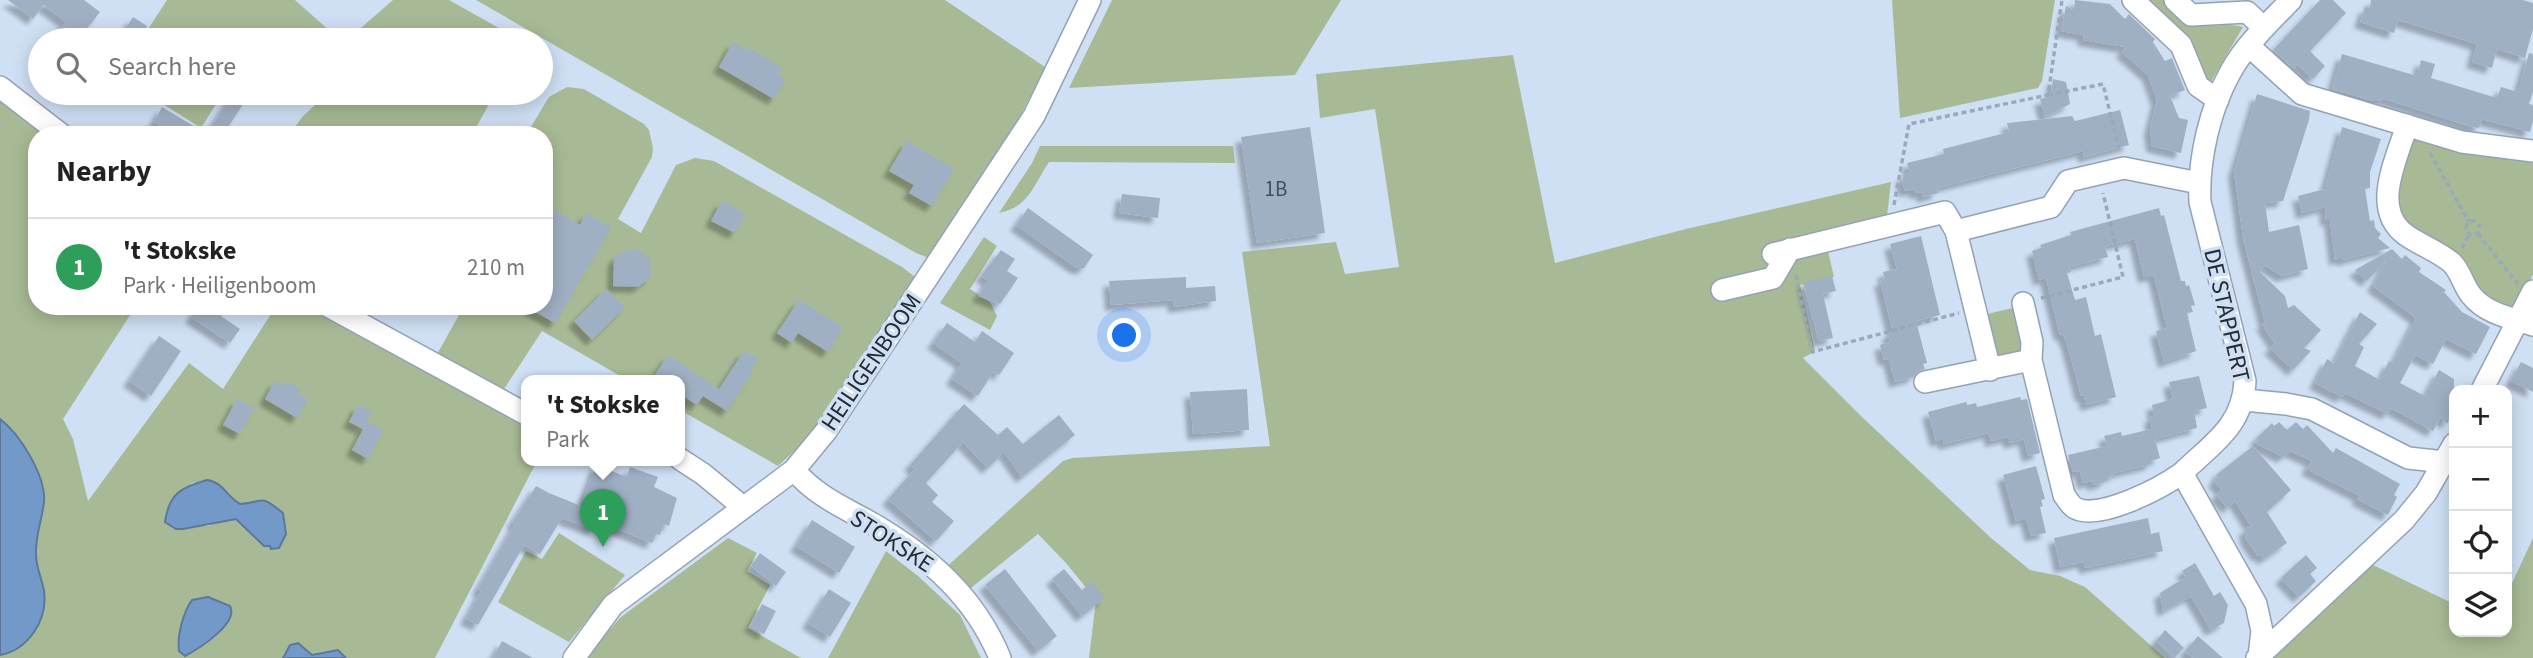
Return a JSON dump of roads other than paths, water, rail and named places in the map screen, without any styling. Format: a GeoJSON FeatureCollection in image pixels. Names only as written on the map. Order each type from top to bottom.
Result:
{"type":"FeatureCollection","features":[{"type":"Feature","properties":{"kind":"street","name":"HEILIGENBOOM"},"geometry":{"type":"LineString","coordinates":[[574,658],[613,605],[794,470],[827,430],[1034,116],[1090,0]]}},
{"type":"Feature","properties":{"kind":"street"},"geometry":{"type":"LineString","coordinates":[[2133,0],[2181,45],[2199,86],[2218,100]]}},
{"type":"Feature","properties":{"kind":"street"},"geometry":{"type":"LineString","coordinates":[[2175,0],[2191,15],[2247,12],[2264,28]]}},
{"type":"Feature","properties":{"kind":"street","name":"DE STAPPERT"},"geometry":{"type":"LineString","coordinates":[[2031,360],[2064,495],[2074,508],[2089,511],[2130,502],[2161,488],[2182,474],[2234,422],[2244,400],[2245,381],[2200,202],[2199,183],[2218,100],[2232,70],[2264,28],[2291,0]]}},
{"type":"Feature","properties":{"kind":"street"},"geometry":{"type":"LineString","coordinates":[[2249,46],[2302,94],[2462,142],[2533,151]]}},
{"type":"Feature","properties":{"kind":"street"},"geometry":{"type":"LineString","coordinates":[[0,87],[50,126]]}},
{"type":"Feature","properties":{"kind":"street"},"geometry":{"type":"LineString","coordinates":[[2411,127],[2388,187],[2389,215],[2396,228],[2453,264],[2479,304],[2494,313],[2526,322]]}},
{"type":"Feature","properties":{"kind":"street"},"geometry":{"type":"LineString","coordinates":[[1956,231],[2051,207],[2068,181],[2124,168],[2199,183]]}},
{"type":"Feature","properties":{"kind":"street"},"geometry":{"type":"LineString","coordinates":[[1722,290],[1773,278],[1782,252],[1945,212],[1956,231],[1990,370]]}},
{"type":"Feature","properties":{"kind":"street"},"geometry":{"type":"LineString","coordinates":[[2485,385],[2526,322],[2532,293]]}},
{"type":"Feature","properties":{"kind":"street"},"geometry":{"type":"LineString","coordinates":[[1925,382],[2031,360],[2032,342],[2023,303]]}},
{"type":"Feature","properties":{"kind":"street"},"geometry":{"type":"LineString","coordinates":[[344,315],[521,411]]}},
{"type":"Feature","properties":{"kind":"street"},"geometry":{"type":"LineString","coordinates":[[2244,400],[2312,410],[2408,458],[2449,453]]}},
{"type":"Feature","properties":{"kind":"street"},"geometry":{"type":"LineString","coordinates":[[2258,657],[2404,520],[2426,493],[2449,455]]}},
{"type":"Feature","properties":{"kind":"street"},"geometry":{"type":"LineString","coordinates":[[685,462],[743,507]]}},
{"type":"Feature","properties":{"kind":"street","name":"STOKSKE"},"geometry":{"type":"LineString","coordinates":[[794,470],[821,496],[894,537],[942,574],[976,611],[1000,658]]}},
{"type":"Feature","properties":{"kind":"street"},"geometry":{"type":"LineString","coordinates":[[2182,474],[2256,604],[2262,631],[2258,657]]}},
{"type":"Feature","properties":{"kind":"water"},"geometry":{"type":"Polygon","coordinates":[[[0,419],[16,435],[30,456],[44,492],[36,555],[44,602],[43,613],[34,632],[19,647],[0,655],[0,419]]]}},
{"type":"Feature","properties":{"kind":"water"},"geometry":{"type":"Polygon","coordinates":[[[207,480],[217,484],[240,504],[262,500],[283,513],[286,534],[279,548],[264,546],[236,519],[183,529],[176,529],[165,522],[170,504],[178,493],[190,485],[207,480]]]}},
{"type":"Feature","properties":{"kind":"water"},"geometry":{"type":"Polygon","coordinates":[[[208,597],[230,606],[229,620],[216,634],[185,656],[179,651],[183,617],[192,600],[208,597]]]}},
{"type":"Feature","properties":{"kind":"water"},"geometry":{"type":"Polygon","coordinates":[[[298,643],[312,655],[338,650],[346,658],[283,658],[290,645],[298,643]]]}},
{"type":"Feature","properties":{"kind":"place","name":"'t Stokske"},"geometry":{"type":"Point","coordinates":[603,547]}}]}
